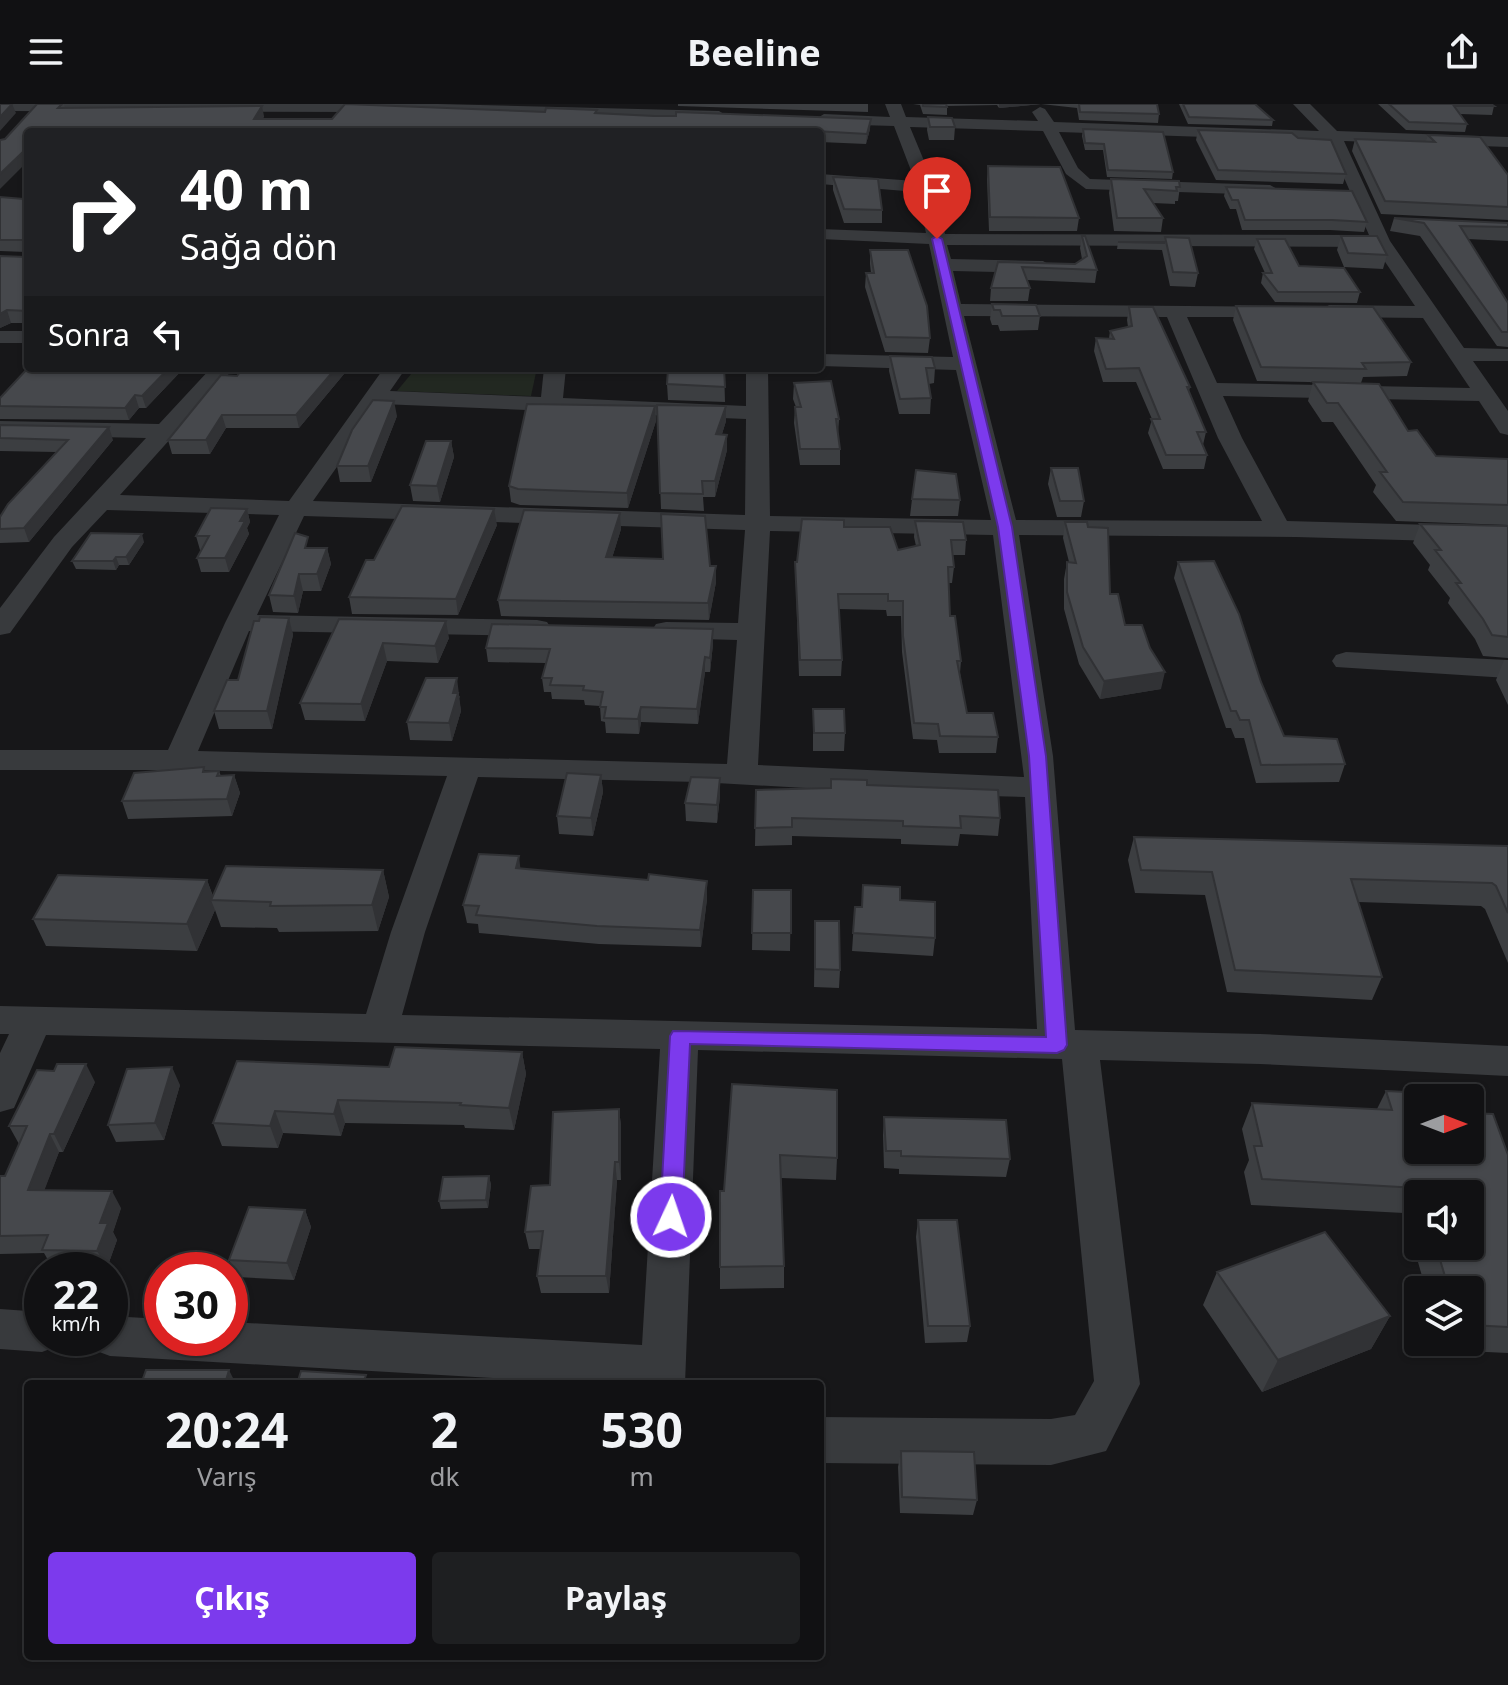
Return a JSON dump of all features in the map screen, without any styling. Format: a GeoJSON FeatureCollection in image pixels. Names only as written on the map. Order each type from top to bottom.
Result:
{"type":"FeatureCollection","features":[{"type":"Feature","properties":{"kind":"street"},"geometry":{"type":"LineString","coordinates":[[824,1440],[1051,1442],[1089,1435],[1117,1384],[1068,1045],[1040,787],[1005,527],[924,187],[902,121],[893,104]]}},
{"type":"Feature","properties":{"kind":"street"},"geometry":{"type":"LineString","coordinates":[[1033,104],[1051,127],[1076,178],[1086,184],[1281,190]]}},
{"type":"Feature","properties":{"kind":"street"},"geometry":{"type":"LineString","coordinates":[[1301,104],[1334,137],[1351,192],[1508,428]]}},
{"type":"Feature","properties":{"kind":"street"},"geometry":{"type":"LineString","coordinates":[[19,124],[36,105]]}},
{"type":"Feature","properties":{"kind":"street"},"geometry":{"type":"LineString","coordinates":[[302,123],[314,105]]}},
{"type":"Feature","properties":{"kind":"street"},"geometry":{"type":"LineString","coordinates":[[0,106],[375,105],[661,109],[729,124]]}},
{"type":"Feature","properties":{"kind":"street"},"geometry":{"type":"LineString","coordinates":[[497,128],[508,107]]}},
{"type":"Feature","properties":{"kind":"street"},"geometry":{"type":"LineString","coordinates":[[809,118],[1508,142]]}},
{"type":"Feature","properties":{"kind":"street"},"geometry":{"type":"LineString","coordinates":[[1479,140],[1490,133],[1508,130]]}},
{"type":"Feature","properties":{"kind":"street"},"geometry":{"type":"LineString","coordinates":[[1479,140],[1499,153],[1508,165]]}},
{"type":"Feature","properties":{"kind":"street"},"geometry":{"type":"LineString","coordinates":[[824,179],[924,187]]}},
{"type":"Feature","properties":{"kind":"street"},"geometry":{"type":"LineString","coordinates":[[1372,222],[1400,223]]}},
{"type":"Feature","properties":{"kind":"street"},"geometry":{"type":"LineString","coordinates":[[824,234],[937,239],[1064,254]]}},
{"type":"Feature","properties":{"kind":"street"},"geometry":{"type":"LineString","coordinates":[[942,265],[1064,254],[1381,241]]}},
{"type":"Feature","properties":{"kind":"street"},"geometry":{"type":"LineString","coordinates":[[952,310],[1429,312]]}},
{"type":"Feature","properties":{"kind":"street"},"geometry":{"type":"LineString","coordinates":[[1174,310],[1230,438],[1279,529]]}},
{"type":"Feature","properties":{"kind":"street"},"geometry":{"type":"LineString","coordinates":[[0,337],[24,337]]}},
{"type":"Feature","properties":{"kind":"street"},"geometry":{"type":"LineString","coordinates":[[1459,354],[1508,355]]}},
{"type":"Feature","properties":{"kind":"street"},"geometry":{"type":"LineString","coordinates":[[824,360],[966,364]]}},
{"type":"Feature","properties":{"kind":"street"},"geometry":{"type":"LineString","coordinates":[[0,627],[9,603],[219,372]]}},
{"type":"Feature","properties":{"kind":"street"},"geometry":{"type":"LineString","coordinates":[[179,760],[239,623],[295,509],[392,372]]}},
{"type":"Feature","properties":{"kind":"street"},"geometry":{"type":"LineString","coordinates":[[551,404],[555,372]]}},
{"type":"Feature","properties":{"kind":"street"},"geometry":{"type":"LineString","coordinates":[[742,775],[758,524],[757,372]]}},
{"type":"Feature","properties":{"kind":"street"},"geometry":{"type":"LineString","coordinates":[[1210,389],[1486,395]]}},
{"type":"Feature","properties":{"kind":"street"},"geometry":{"type":"LineString","coordinates":[[372,397],[757,413]]}},
{"type":"Feature","properties":{"kind":"street"},"geometry":{"type":"LineString","coordinates":[[0,428],[164,431]]}},
{"type":"Feature","properties":{"kind":"street"},"geometry":{"type":"LineString","coordinates":[[100,502],[758,524],[1279,529],[1508,535]]}},
{"type":"Feature","properties":{"kind":"street"},"geometry":{"type":"LineString","coordinates":[[239,623],[561,628]]}},
{"type":"Feature","properties":{"kind":"street"},"geometry":{"type":"LineString","coordinates":[[640,630],[749,632]]}},
{"type":"Feature","properties":{"kind":"street"},"geometry":{"type":"LineString","coordinates":[[1346,661],[1508,669]]}},
{"type":"Feature","properties":{"kind":"street"},"geometry":{"type":"LineString","coordinates":[[0,760],[466,766],[1040,787]]}},
{"type":"Feature","properties":{"kind":"street"},"geometry":{"type":"LineString","coordinates":[[380,1029],[408,932],[466,766]]}},
{"type":"Feature","properties":{"kind":"street"},"geometry":{"type":"LineString","coordinates":[[0,1097],[17,1020],[1260,1049],[1508,1061]]}},
{"type":"Feature","properties":{"kind":"street"},"geometry":{"type":"LineString","coordinates":[[128,1337],[663,1375],[680,1036]]}},
{"type":"Feature","properties":{"kind":"street"},"geometry":{"type":"LineString","coordinates":[[0,1329],[24,1331]]}},
{"type":"Feature","properties":{"kind":"shaded area"},"geometry":{"type":"Polygon","coordinates":[[[413,372],[536,372],[531,396],[397,391],[413,372]]]}},
{"type":"Feature","properties":{"kind":"building"},"geometry":{"type":"Polygon","coordinates":[[[0,104],[12,104],[0,117],[0,104]]]}},
{"type":"Feature","properties":{"kind":"building"},"geometry":{"type":"Polygon","coordinates":[[[37,104],[62,104],[58,108],[262,106],[254,119],[332,119],[345,104],[545,112],[546,108],[654,116],[676,116],[676,112],[871,119],[867,134],[824,132],[824,128],[24,128],[24,151],[0,174],[0,140],[5,139],[37,104]]]}},
{"type":"Feature","properties":{"kind":"building"},"geometry":{"type":"Polygon","coordinates":[[[946,104],[947,107],[923,106],[946,104]]]}},
{"type":"Feature","properties":{"kind":"building"},"geometry":{"type":"Polygon","coordinates":[[[1079,104],[1157,104],[1159,114],[1080,112],[1079,104]]]}},
{"type":"Feature","properties":{"kind":"building"},"geometry":{"type":"Polygon","coordinates":[[[1183,104],[1255,104],[1273,120],[1189,117],[1183,104]]]}},
{"type":"Feature","properties":{"kind":"building"},"geometry":{"type":"Polygon","coordinates":[[[1389,104],[1494,106],[1454,106],[1467,124],[1409,122],[1389,104]]]}},
{"type":"Feature","properties":{"kind":"building"},"geometry":{"type":"Polygon","coordinates":[[[928,117],[952,118],[955,127],[930,127],[928,117]]]}},
{"type":"Feature","properties":{"kind":"building"},"geometry":{"type":"Polygon","coordinates":[[[1083,129],[1163,132],[1173,172],[1108,170],[1104,144],[1085,143],[1083,129]]]}},
{"type":"Feature","properties":{"kind":"building"},"geometry":{"type":"Polygon","coordinates":[[[1198,130],[1292,133],[1298,138],[1331,140],[1346,174],[1218,170],[1198,130]]]}},
{"type":"Feature","properties":{"kind":"building"},"geometry":{"type":"Polygon","coordinates":[[[1428,135],[1480,137],[1508,175],[1508,207],[1385,201],[1355,139],[1435,142],[1428,135]]]}},
{"type":"Feature","properties":{"kind":"building"},"geometry":{"type":"Polygon","coordinates":[[[988,166],[1060,167],[1079,218],[990,217],[988,166]]]}},
{"type":"Feature","properties":{"kind":"building"},"geometry":{"type":"Polygon","coordinates":[[[833,177],[878,179],[882,210],[844,209],[833,177]]]}},
{"type":"Feature","properties":{"kind":"building"},"geometry":{"type":"Polygon","coordinates":[[[1111,179],[1179,181],[1180,187],[1176,187],[1177,191],[1144,189],[1163,218],[1117,218],[1111,179]]]}},
{"type":"Feature","properties":{"kind":"building"},"geometry":{"type":"Polygon","coordinates":[[[1226,187],[1352,191],[1367,222],[1245,220],[1238,200],[1232,200],[1226,187]]]}},
{"type":"Feature","properties":{"kind":"building"},"geometry":{"type":"Polygon","coordinates":[[[0,197],[24,199],[24,240],[0,240],[0,197]]]}},
{"type":"Feature","properties":{"kind":"building"},"geometry":{"type":"Polygon","coordinates":[[[1394,218],[1508,223],[1508,227],[1460,226],[1508,303],[1508,332],[1502,332],[1424,223],[1394,218]]]}},
{"type":"Feature","properties":{"kind":"building"},"geometry":{"type":"Polygon","coordinates":[[[1082,236],[1085,236],[1097,270],[1022,267],[1030,288],[991,288],[998,262],[1075,264],[1087,256],[1082,236]]]}},
{"type":"Feature","properties":{"kind":"building"},"geometry":{"type":"Polygon","coordinates":[[[1341,236],[1377,236],[1387,255],[1348,253],[1341,236]]]}},
{"type":"Feature","properties":{"kind":"building"},"geometry":{"type":"Polygon","coordinates":[[[1165,237],[1189,238],[1198,273],[1173,272],[1165,237]]]}},
{"type":"Feature","properties":{"kind":"building"},"geometry":{"type":"Polygon","coordinates":[[[1257,239],[1285,239],[1299,266],[1344,268],[1360,292],[1278,292],[1263,273],[1272,273],[1257,239]]]}},
{"type":"Feature","properties":{"kind":"building"},"geometry":{"type":"Polygon","coordinates":[[[870,250],[908,250],[927,306],[930,338],[886,337],[866,273],[874,273],[870,250]]]}},
{"type":"Feature","properties":{"kind":"building"},"geometry":{"type":"Polygon","coordinates":[[[0,256],[24,257],[24,311],[7,310],[0,314],[0,256]]]}},
{"type":"Feature","properties":{"kind":"building"},"geometry":{"type":"Polygon","coordinates":[[[992,304],[1036,305],[1040,316],[1002,316],[992,304]]]}},
{"type":"Feature","properties":{"kind":"building"},"geometry":{"type":"Polygon","coordinates":[[[1236,306],[1373,307],[1411,362],[1362,363],[1366,369],[1261,367],[1236,306]]]}},
{"type":"Feature","properties":{"kind":"building"},"geometry":{"type":"Polygon","coordinates":[[[1129,307],[1153,307],[1190,387],[1187,387],[1206,432],[1197,432],[1207,455],[1166,455],[1151,419],[1160,419],[1139,368],[1106,369],[1096,338],[1114,339],[1110,331],[1132,326],[1129,307]]]}},
{"type":"Feature","properties":{"kind":"building"},"geometry":{"type":"Polygon","coordinates":[[[890,356],[932,357],[935,368],[926,368],[931,398],[900,399],[890,356]]]}},
{"type":"Feature","properties":{"kind":"building"},"geometry":{"type":"Polygon","coordinates":[[[24,372],[165,372],[142,396],[135,395],[125,408],[0,406],[0,398],[24,372]]]}},
{"type":"Feature","properties":{"kind":"building"},"geometry":{"type":"Polygon","coordinates":[[[240,372],[333,372],[296,415],[222,415],[206,440],[168,440],[221,375],[237,376],[240,372]]]}},
{"type":"Feature","properties":{"kind":"building"},"geometry":{"type":"Polygon","coordinates":[[[668,372],[724,372],[725,387],[667,384],[668,372]]]}},
{"type":"Feature","properties":{"kind":"building"},"geometry":{"type":"Polygon","coordinates":[[[831,381],[839,419],[836,419],[840,449],[800,449],[795,407],[801,407],[794,383],[831,381]]]}},
{"type":"Feature","properties":{"kind":"building"},"geometry":{"type":"Polygon","coordinates":[[[1313,382],[1379,384],[1408,431],[1417,430],[1436,456],[1508,459],[1508,505],[1403,502],[1380,472],[1387,472],[1338,403],[1327,403],[1313,382]]]}},
{"type":"Feature","properties":{"kind":"building"},"geometry":{"type":"Polygon","coordinates":[[[373,400],[394,401],[368,466],[337,466],[352,430],[373,400]]]}},
{"type":"Feature","properties":{"kind":"building"},"geometry":{"type":"Polygon","coordinates":[[[527,404],[655,406],[627,493],[518,489],[509,486],[527,404]]]}},
{"type":"Feature","properties":{"kind":"building"},"geometry":{"type":"Polygon","coordinates":[[[657,405],[726,406],[716,434],[727,435],[715,481],[702,481],[703,494],[660,493],[657,405]]]}},
{"type":"Feature","properties":{"kind":"building"},"geometry":{"type":"Polygon","coordinates":[[[0,425],[109,427],[24,528],[0,529],[0,517],[8,504],[68,440],[0,438],[0,425]]]}},
{"type":"Feature","properties":{"kind":"building"},"geometry":{"type":"Polygon","coordinates":[[[426,441],[451,441],[437,486],[410,485],[426,441]]]}},
{"type":"Feature","properties":{"kind":"building"},"geometry":{"type":"Polygon","coordinates":[[[1051,468],[1078,468],[1084,501],[1060,501],[1051,468]]]}},
{"type":"Feature","properties":{"kind":"building"},"geometry":{"type":"Polygon","coordinates":[[[916,470],[956,474],[960,500],[912,499],[916,470]]]}},
{"type":"Feature","properties":{"kind":"building"},"geometry":{"type":"Polygon","coordinates":[[[402,506],[494,509],[456,599],[349,597],[366,560],[374,560],[402,506]]]}},
{"type":"Feature","properties":{"kind":"building"},"geometry":{"type":"Polygon","coordinates":[[[211,508],[247,509],[240,521],[245,521],[225,558],[197,558],[209,536],[196,536],[211,508]]]}},
{"type":"Feature","properties":{"kind":"building"},"geometry":{"type":"Polygon","coordinates":[[[524,510],[620,513],[606,557],[663,559],[661,514],[705,516],[710,566],[716,566],[708,603],[498,600],[524,510]]]}},
{"type":"Feature","properties":{"kind":"building"},"geometry":{"type":"Polygon","coordinates":[[[802,519],[844,520],[844,527],[890,527],[898,550],[920,545],[915,521],[963,522],[966,540],[951,540],[954,567],[948,567],[950,616],[955,616],[961,661],[957,661],[967,713],[993,713],[998,737],[940,736],[938,724],[914,723],[903,636],[903,601],[888,601],[888,594],[838,594],[842,660],[800,660],[795,562],[802,519]]]}},
{"type":"Feature","properties":{"kind":"building"},"geometry":{"type":"Polygon","coordinates":[[[1065,522],[1087,522],[1088,527],[1108,528],[1110,594],[1118,594],[1125,625],[1142,625],[1150,648],[1165,672],[1104,681],[1083,647],[1067,592],[1067,562],[1076,563],[1065,522]]]}},
{"type":"Feature","properties":{"kind":"building"},"geometry":{"type":"Polygon","coordinates":[[[1420,524],[1508,526],[1508,637],[1492,635],[1456,583],[1461,583],[1435,550],[1441,550],[1420,524]]]}},
{"type":"Feature","properties":{"kind":"building"},"geometry":{"type":"Polygon","coordinates":[[[91,533],[142,534],[126,557],[116,557],[113,561],[72,561],[91,533]]]}},
{"type":"Feature","properties":{"kind":"building"},"geometry":{"type":"Polygon","coordinates":[[[295,533],[308,537],[305,548],[327,548],[317,574],[299,574],[294,596],[269,595],[295,533]]]}},
{"type":"Feature","properties":{"kind":"building"},"geometry":{"type":"Polygon","coordinates":[[[1214,561],[1239,614],[1261,682],[1284,736],[1337,739],[1345,764],[1261,765],[1249,720],[1240,720],[1236,711],[1231,711],[1178,562],[1214,561]]]}},
{"type":"Feature","properties":{"kind":"building"},"geometry":{"type":"Polygon","coordinates":[[[260,617],[289,618],[267,711],[214,711],[227,680],[238,680],[254,621],[259,621],[260,617]]]}},
{"type":"Feature","properties":{"kind":"building"},"geometry":{"type":"Polygon","coordinates":[[[339,619],[446,621],[435,646],[383,643],[361,704],[300,703],[339,619]]]}},
{"type":"Feature","properties":{"kind":"building"},"geometry":{"type":"Polygon","coordinates":[[[492,624],[713,629],[710,658],[705,657],[697,709],[641,707],[638,719],[604,718],[606,707],[600,707],[603,692],[583,690],[584,686],[550,685],[552,678],[542,678],[550,649],[486,648],[492,624]]]}},
{"type":"Feature","properties":{"kind":"building"},"geometry":{"type":"Polygon","coordinates":[[[426,678],[457,678],[453,693],[458,693],[449,723],[407,722],[426,678]]]}},
{"type":"Feature","properties":{"kind":"building"},"geometry":{"type":"Polygon","coordinates":[[[813,709],[844,709],[845,733],[814,733],[813,709]]]}},
{"type":"Feature","properties":{"kind":"building"},"geometry":{"type":"Polygon","coordinates":[[[204,767],[203,772],[219,771],[217,776],[234,775],[227,799],[122,801],[134,773],[204,767]]]}},
{"type":"Feature","properties":{"kind":"building"},"geometry":{"type":"Polygon","coordinates":[[[567,773],[601,775],[591,818],[557,816],[567,773]]]}},
{"type":"Feature","properties":{"kind":"building"},"geometry":{"type":"Polygon","coordinates":[[[691,777],[720,778],[717,805],[685,803],[691,777]]]}},
{"type":"Feature","properties":{"kind":"building"},"geometry":{"type":"Polygon","coordinates":[[[831,779],[867,780],[867,785],[998,790],[1000,818],[960,816],[961,828],[903,826],[903,821],[792,818],[792,827],[755,828],[756,790],[831,788],[831,779]]]}},
{"type":"Feature","properties":{"kind":"building"},"geometry":{"type":"Polygon","coordinates":[[[1134,837],[1508,846],[1508,913],[1492,883],[1351,879],[1382,977],[1235,970],[1212,872],[1141,870],[1134,837]]]}},
{"type":"Feature","properties":{"kind":"building"},"geometry":{"type":"Polygon","coordinates":[[[479,854],[519,856],[516,868],[648,880],[649,874],[707,881],[700,930],[597,926],[476,915],[479,906],[463,905],[479,854]]]}},
{"type":"Feature","properties":{"kind":"building"},"geometry":{"type":"Polygon","coordinates":[[[226,866],[383,870],[372,905],[270,906],[271,902],[211,900],[226,866]]]}},
{"type":"Feature","properties":{"kind":"building"},"geometry":{"type":"Polygon","coordinates":[[[58,875],[207,880],[187,924],[33,919],[58,875]]]}},
{"type":"Feature","properties":{"kind":"building"},"geometry":{"type":"Polygon","coordinates":[[[863,885],[900,887],[900,900],[935,902],[935,938],[853,933],[855,907],[862,907],[863,885]]]}},
{"type":"Feature","properties":{"kind":"building"},"geometry":{"type":"Polygon","coordinates":[[[753,890],[791,890],[791,933],[752,933],[753,890]]]}},
{"type":"Feature","properties":{"kind":"building"},"geometry":{"type":"Polygon","coordinates":[[[815,921],[839,921],[840,970],[815,969],[815,921]]]}},
{"type":"Feature","properties":{"kind":"building"},"geometry":{"type":"Polygon","coordinates":[[[395,1047],[522,1052],[509,1108],[461,1103],[338,1100],[334,1114],[275,1111],[270,1126],[213,1123],[237,1061],[389,1067],[395,1047]]]}},
{"type":"Feature","properties":{"kind":"building"},"geometry":{"type":"Polygon","coordinates":[[[57,1064],[86,1064],[54,1134],[50,1134],[28,1190],[112,1191],[100,1223],[108,1223],[97,1251],[42,1250],[48,1235],[0,1236],[0,1176],[5,1176],[27,1126],[9,1126],[37,1070],[54,1071],[57,1064]]]}},
{"type":"Feature","properties":{"kind":"building"},"geometry":{"type":"Polygon","coordinates":[[[172,1067],[155,1123],[108,1125],[127,1069],[172,1067]]]}},
{"type":"Feature","properties":{"kind":"building"},"geometry":{"type":"Polygon","coordinates":[[[732,1084],[837,1090],[837,1158],[780,1155],[784,1266],[720,1267],[720,1191],[724,1191],[732,1084]]]}},
{"type":"Feature","properties":{"kind":"building"},"geometry":{"type":"Polygon","coordinates":[[[1386,1091],[1404,1092],[1404,1164],[1484,1164],[1484,1114],[1493,1114],[1508,1155],[1508,1327],[1484,1326],[1484,1276],[1445,1276],[1440,1260],[1484,1260],[1484,1180],[1404,1180],[1404,1187],[1262,1179],[1254,1146],[1262,1146],[1252,1103],[1392,1110],[1386,1091]]]}},
{"type":"Feature","properties":{"kind":"building"},"geometry":{"type":"Polygon","coordinates":[[[619,1109],[619,1162],[615,1162],[606,1276],[537,1276],[543,1231],[525,1232],[531,1186],[550,1185],[553,1112],[619,1109]]]}},
{"type":"Feature","properties":{"kind":"building"},"geometry":{"type":"Polygon","coordinates":[[[884,1117],[1006,1120],[1010,1159],[901,1156],[901,1151],[886,1151],[884,1117]]]}},
{"type":"Feature","properties":{"kind":"building"},"geometry":{"type":"Polygon","coordinates":[[[489,1176],[486,1200],[439,1201],[443,1177],[489,1176]]]}},
{"type":"Feature","properties":{"kind":"building"},"geometry":{"type":"Polygon","coordinates":[[[249,1207],[305,1210],[287,1263],[248,1261],[248,1252],[232,1252],[249,1207]]]}},
{"type":"Feature","properties":{"kind":"building"},"geometry":{"type":"Polygon","coordinates":[[[918,1220],[957,1220],[970,1326],[928,1326],[918,1220]]]}},
{"type":"Feature","properties":{"kind":"building"},"geometry":{"type":"Polygon","coordinates":[[[1325,1232],[1390,1316],[1278,1360],[1217,1272],[1325,1232]]]}},
{"type":"Feature","properties":{"kind":"building"},"geometry":{"type":"Polygon","coordinates":[[[146,1370],[229,1370],[226,1380],[142,1380],[146,1370]]]}},
{"type":"Feature","properties":{"kind":"building"},"geometry":{"type":"Polygon","coordinates":[[[301,1371],[366,1375],[364,1380],[298,1380],[301,1371]]]}},
{"type":"Feature","properties":{"kind":"building"},"geometry":{"type":"Polygon","coordinates":[[[901,1451],[974,1452],[977,1500],[902,1497],[901,1451]]]}},
{"type":"Feature","properties":{"kind":"route"},"geometry":{"type":"LineString","coordinates":[[671,1217],[680,1036],[1057,1045],[1038,756],[1005,527],[937,239]]}}]}
